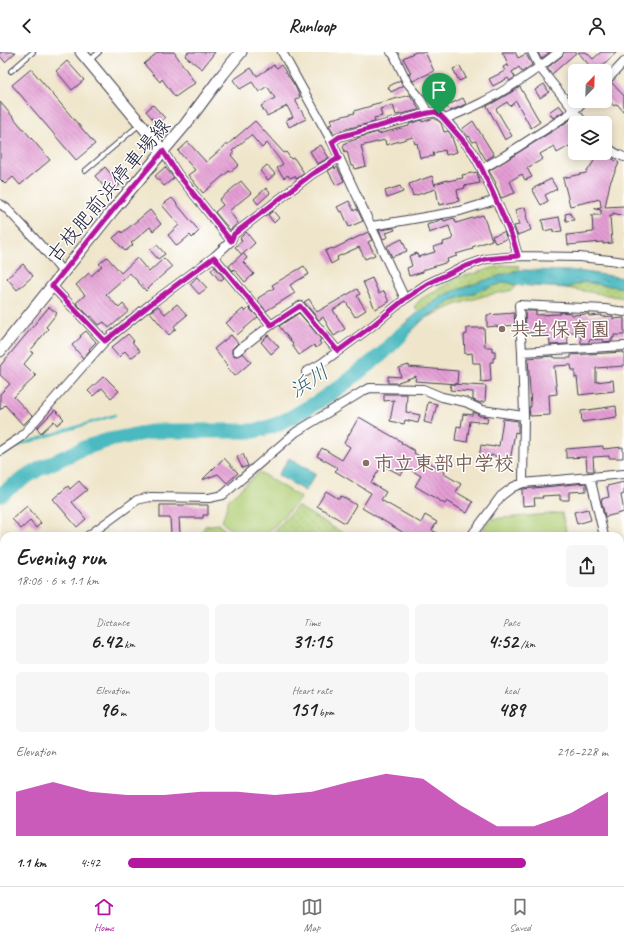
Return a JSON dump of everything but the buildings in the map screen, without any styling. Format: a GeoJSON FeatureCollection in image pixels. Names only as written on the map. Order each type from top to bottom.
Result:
{"type":"FeatureCollection","features":[{"type":"Feature","properties":{"kind":"main road"},"geometry":{"type":"LineString","coordinates":[[81,52],[163,151]]}},
{"type":"Feature","properties":{"kind":"main road","name":"古枝肥前浜停車場線"},"geometry":{"type":"LineString","coordinates":[[0,350],[114,209],[185,125],[241,52]]}},
{"type":"Feature","properties":{"kind":"street"},"geometry":{"type":"LineString","coordinates":[[282,52],[332,142],[405,299]]}},
{"type":"Feature","properties":{"kind":"street"},"geometry":{"type":"LineString","coordinates":[[392,52],[407,82],[420,98],[428,113]]}},
{"type":"Feature","properties":{"kind":"street"},"geometry":{"type":"LineString","coordinates":[[532,52],[540,68],[578,116]]}},
{"type":"Feature","properties":{"kind":"street"},"geometry":{"type":"LineString","coordinates":[[444,119],[493,96],[540,68],[559,52]]}},
{"type":"Feature","properties":{"kind":"street"},"geometry":{"type":"LineString","coordinates":[[612,75],[624,62]]}},
{"type":"Feature","properties":{"kind":"street"},"geometry":{"type":"LineString","coordinates":[[482,169],[577,108]]}},
{"type":"Feature","properties":{"kind":"street"},"geometry":{"type":"LineString","coordinates":[[332,142],[339,137],[428,113],[435,112],[439,114],[472,151],[496,200],[513,239],[518,256]]}},
{"type":"Feature","properties":{"kind":"street"},"geometry":{"type":"LineString","coordinates":[[163,151],[177,173],[231,241]]}},
{"type":"Feature","properties":{"kind":"street"},"geometry":{"type":"LineString","coordinates":[[612,151],[624,158]]}},
{"type":"Feature","properties":{"kind":"street"},"geometry":{"type":"LineString","coordinates":[[0,450],[21,437],[105,341],[152,303],[214,257],[231,241],[234,234],[312,174],[339,158]]}},
{"type":"Feature","properties":{"kind":"street"},"geometry":{"type":"LineString","coordinates":[[372,226],[460,211],[496,200]]}},
{"type":"Feature","properties":{"kind":"street"},"geometry":{"type":"LineString","coordinates":[[0,204],[6,208],[41,244],[63,273]]}},
{"type":"Feature","properties":{"kind":"street"},"geometry":{"type":"LineString","coordinates":[[306,372],[322,363],[372,326],[405,299],[427,284],[458,269],[486,259],[518,256],[579,257],[624,262]]}},
{"type":"Feature","properties":{"kind":"street"},"geometry":{"type":"LineString","coordinates":[[214,257],[271,325]]}},
{"type":"Feature","properties":{"kind":"street"},"geometry":{"type":"LineString","coordinates":[[52,286],[105,341]]}},
{"type":"Feature","properties":{"kind":"street"},"geometry":{"type":"LineString","coordinates":[[523,483],[524,416],[522,352],[518,305],[605,309],[624,312]]}},
{"type":"Feature","properties":{"kind":"street"},"geometry":{"type":"LineString","coordinates":[[237,351],[271,325],[300,306],[338,351]]}},
{"type":"Feature","properties":{"kind":"street"},"geometry":{"type":"LineString","coordinates":[[522,352],[624,346]]}},
{"type":"Feature","properties":{"kind":"street"},"geometry":{"type":"LineString","coordinates":[[94,532],[138,500],[150,497],[209,498],[223,496],[296,432],[370,388],[423,390],[442,397],[465,402],[482,410],[524,416]]}},
{"type":"Feature","properties":{"kind":"street"},"geometry":{"type":"LineString","coordinates":[[474,532],[501,496],[513,487],[523,483],[624,474]]}},
{"type":"Feature","properties":{"kind":"street"},"geometry":{"type":"LineString","coordinates":[[590,477],[603,532]]}},
{"type":"Feature","properties":{"kind":"lane"},"geometry":{"type":"LineString","coordinates":[[11,71],[33,52]]}},
{"type":"Feature","properties":{"kind":"lane"},"geometry":{"type":"LineString","coordinates":[[89,62],[99,52]]}},
{"type":"Feature","properties":{"kind":"lane"},"geometry":{"type":"LineString","coordinates":[[85,171],[140,124]]}},
{"type":"Feature","properties":{"kind":"green space"},"geometry":{"type":"Polygon","coordinates":[[[504,265],[519,266],[519,270],[448,293],[420,311],[414,307],[421,299],[457,278],[504,265]]]}},
{"type":"Feature","properties":{"kind":"green space"},"geometry":{"type":"Polygon","coordinates":[[[505,282],[517,285],[513,290],[484,296],[455,305],[424,319],[453,300],[505,282]]]}},
{"type":"Feature","properties":{"kind":"green space"},"geometry":{"type":"Polygon","coordinates":[[[584,282],[624,288],[624,298],[566,288],[584,282]]]}},
{"type":"Feature","properties":{"kind":"green space"},"geometry":{"type":"Polygon","coordinates":[[[259,472],[301,498],[269,532],[233,532],[222,522],[229,499],[259,472]]]}},
{"type":"Feature","properties":{"kind":"green space"},"geometry":{"type":"Polygon","coordinates":[[[297,506],[341,532],[274,532],[297,506]]]}},
{"type":"Feature","properties":{"kind":"green space"},"geometry":{"type":"Polygon","coordinates":[[[562,513],[566,532],[480,532],[491,519],[562,513]]]}},
{"type":"Feature","properties":{"kind":"green space"},"geometry":{"type":"Polygon","coordinates":[[[218,524],[227,532],[202,532],[205,526],[218,524]]]}},
{"type":"Feature","properties":{"kind":"water"},"geometry":{"type":"Polygon","coordinates":[[[519,270],[578,271],[624,278],[624,288],[584,282],[566,288],[517,285],[505,282],[453,300],[424,319],[392,350],[384,341],[420,311],[448,293],[519,270]]]}},
{"type":"Feature","properties":{"kind":"water"},"geometry":{"type":"Polygon","coordinates":[[[289,458],[316,474],[305,491],[278,475],[289,458]]]}},
{"type":"Feature","properties":{"kind":"waterway","name":"浜川"},"geometry":{"type":"LineString","coordinates":[[0,495],[39,469],[84,448],[109,440],[155,431],[254,431],[273,426],[292,417],[344,384],[383,353],[403,333]]}},
{"type":"Feature","properties":{"kind":"waterway"},"geometry":{"type":"LineString","coordinates":[[0,456],[22,444],[115,415]]}},
{"type":"Feature","properties":{"kind":"place","name":"共生保育園"},"geometry":{"type":"Point","coordinates":[502,329]}},
{"type":"Feature","properties":{"kind":"place","name":"市立東部中学校"},"geometry":{"type":"Point","coordinates":[366,463]}},
{"type":"Feature","properties":{"kind":"route"},"geometry":{"type":"LineString","coordinates":[[435,112],[439,114],[472,151],[496,200],[513,239],[518,256],[486,259],[458,269],[427,284],[405,299],[338,351],[300,306],[271,325],[214,257],[152,303],[105,341],[52,286],[163,151],[177,173],[231,241],[234,234],[312,174],[339,158],[332,142],[339,137],[428,113],[435,112]]}}]}
